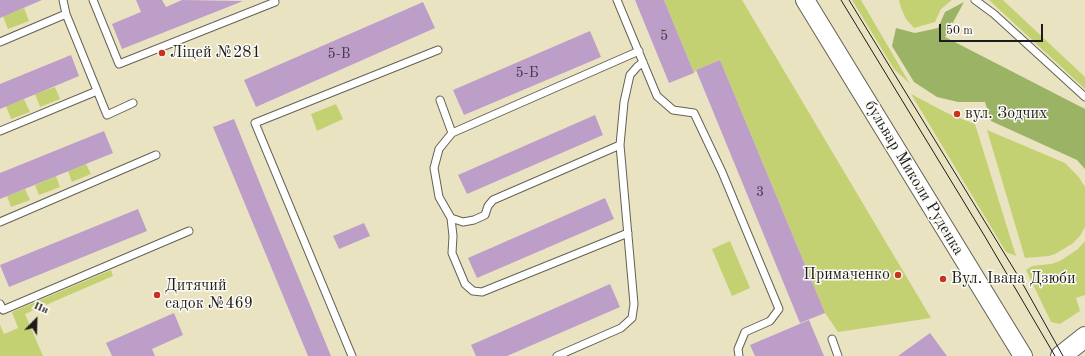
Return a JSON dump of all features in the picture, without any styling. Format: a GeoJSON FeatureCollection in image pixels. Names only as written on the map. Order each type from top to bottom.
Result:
{"type":"FeatureCollection","features":[{"type":"Feature","properties":{"kind":"main road"},"geometry":{"type":"LineString","coordinates":[[1061,356],[1085,337]]}},
{"type":"Feature","properties":{"kind":"street","name":"бульвар Миколи Руденка"},"geometry":{"type":"LineString","coordinates":[[805,0],[1023,356]]}},
{"type":"Feature","properties":{"kind":"lane"},"geometry":{"type":"LineString","coordinates":[[62,0],[66,14],[107,115],[133,104]]}},
{"type":"Feature","properties":{"kind":"lane"},"geometry":{"type":"LineString","coordinates":[[93,0],[119,64],[275,2],[274,0]]}},
{"type":"Feature","properties":{"kind":"lane"},"geometry":{"type":"LineString","coordinates":[[617,0],[657,96],[673,110],[694,112],[722,172],[779,309],[770,321],[745,332],[738,349],[737,356]]}},
{"type":"Feature","properties":{"kind":"lane"},"geometry":{"type":"LineString","coordinates":[[975,0],[994,14],[1085,97]]}},
{"type":"Feature","properties":{"kind":"lane"},"geometry":{"type":"LineString","coordinates":[[0,42],[66,14]]}},
{"type":"Feature","properties":{"kind":"lane"},"geometry":{"type":"LineString","coordinates":[[352,356],[255,123],[438,50]]}},
{"type":"Feature","properties":{"kind":"lane"},"geometry":{"type":"LineString","coordinates":[[628,233],[482,292],[473,291],[465,284],[452,253],[453,236],[451,218],[439,197],[434,168],[439,149],[452,133],[638,51]]}},
{"type":"Feature","properties":{"kind":"lane"},"geometry":{"type":"LineString","coordinates":[[557,356],[621,328],[632,318],[634,304],[620,145],[624,102],[630,75],[637,66],[643,62]]}},
{"type":"Feature","properties":{"kind":"lane"},"geometry":{"type":"LineString","coordinates":[[0,131],[97,91]]}},
{"type":"Feature","properties":{"kind":"lane"},"geometry":{"type":"LineString","coordinates":[[440,100],[452,133]]}},
{"type":"Feature","properties":{"kind":"lane"},"geometry":{"type":"LineString","coordinates":[[451,218],[463,222],[474,220],[485,215],[488,206],[493,200],[620,145]]}},
{"type":"Feature","properties":{"kind":"lane"},"geometry":{"type":"LineString","coordinates":[[0,222],[156,155]]}},
{"type":"Feature","properties":{"kind":"lane"},"geometry":{"type":"LineString","coordinates":[[0,304],[3,310],[189,231]]}},
{"type":"Feature","properties":{"kind":"lane"},"geometry":{"type":"LineString","coordinates":[[832,339],[838,356]]}},
{"type":"Feature","properties":{"kind":"green space"},"geometry":{"type":"Polygon","coordinates":[[[664,0],[742,0],[931,318],[838,332],[825,313],[720,60],[696,70],[694,73],[664,0]]]}},
{"type":"Feature","properties":{"kind":"green space"},"geometry":{"type":"Polygon","coordinates":[[[852,0],[861,0],[910,84],[894,69],[852,0]]]}},
{"type":"Feature","properties":{"kind":"green space"},"geometry":{"type":"Polygon","coordinates":[[[899,0],[952,0],[941,9],[935,22],[914,28],[906,19],[899,0]]]}},
{"type":"Feature","properties":{"kind":"green space"},"geometry":{"type":"Polygon","coordinates":[[[989,0],[1003,0],[1085,77],[1085,89],[989,0]]]}},
{"type":"Feature","properties":{"kind":"green space"},"geometry":{"type":"Polygon","coordinates":[[[964,2],[945,37],[1085,109],[1085,169],[1077,160],[991,121],[985,102],[958,102],[937,97],[914,82],[892,46],[896,28],[915,33],[938,28],[945,12],[964,2]]]}},
{"type":"Feature","properties":{"kind":"green space"},"geometry":{"type":"Polygon","coordinates":[[[24,8],[29,21],[8,29],[3,16],[24,8]]]}},
{"type":"Feature","properties":{"kind":"green space"},"geometry":{"type":"Polygon","coordinates":[[[55,87],[60,99],[40,107],[35,94],[55,87]]]}},
{"type":"Feature","properties":{"kind":"green space"},"geometry":{"type":"Polygon","coordinates":[[[911,94],[947,113],[975,124],[1016,256],[1006,252],[911,94]]]}},
{"type":"Feature","properties":{"kind":"green space"},"geometry":{"type":"Polygon","coordinates":[[[24,99],[30,112],[11,119],[6,106],[24,99]]]}},
{"type":"Feature","properties":{"kind":"green space"},"geometry":{"type":"Polygon","coordinates":[[[336,104],[343,119],[317,131],[311,114],[336,104]]]}},
{"type":"Feature","properties":{"kind":"green space"},"geometry":{"type":"Polygon","coordinates":[[[987,130],[1065,163],[1078,176],[1085,187],[1085,227],[1080,236],[1072,244],[1049,256],[1025,258],[987,130]]]}},
{"type":"Feature","properties":{"kind":"green space"},"geometry":{"type":"Polygon","coordinates":[[[86,164],[91,174],[72,182],[68,171],[86,164]]]}},
{"type":"Feature","properties":{"kind":"green space"},"geometry":{"type":"Polygon","coordinates":[[[56,176],[60,187],[39,195],[35,185],[56,176]]]}},
{"type":"Feature","properties":{"kind":"green space"},"geometry":{"type":"Polygon","coordinates":[[[25,189],[30,200],[11,207],[7,196],[25,189]]]}},
{"type":"Feature","properties":{"kind":"green space"},"geometry":{"type":"Polygon","coordinates":[[[730,241],[750,288],[732,296],[712,249],[730,241]]]}},
{"type":"Feature","properties":{"kind":"green space"},"geometry":{"type":"Polygon","coordinates":[[[1084,242],[1085,295],[1076,298],[1080,311],[1060,324],[1051,322],[1026,270],[1032,266],[1051,264],[1060,261],[1078,249],[1084,242]]]}},
{"type":"Feature","properties":{"kind":"green space"},"geometry":{"type":"Polygon","coordinates":[[[111,270],[113,276],[25,314],[43,356],[0,356],[0,325],[4,334],[18,328],[12,312],[111,270]]]}},
{"type":"Feature","properties":{"kind":"building"},"geometry":{"type":"Polygon","coordinates":[[[0,0],[42,0],[0,18],[0,0]]]}},
{"type":"Feature","properties":{"kind":"building"},"geometry":{"type":"Polygon","coordinates":[[[136,0],[162,0],[166,7],[182,0],[243,1],[122,49],[112,24],[141,12],[136,0]]]}},
{"type":"Feature","properties":{"kind":"building"},"geometry":{"type":"Polygon","coordinates":[[[635,0],[664,0],[694,73],[669,83],[635,0]]]}},
{"type":"Feature","properties":{"kind":"building"},"geometry":{"type":"Polygon","coordinates":[[[423,2],[435,28],[256,107],[244,80],[423,2]]]}},
{"type":"Feature","properties":{"kind":"building"},"geometry":{"type":"Polygon","coordinates":[[[590,31],[601,57],[464,115],[453,90],[590,31]]]}},
{"type":"Feature","properties":{"kind":"building"},"geometry":{"type":"Polygon","coordinates":[[[71,55],[79,76],[0,109],[0,84],[71,55]]]}},
{"type":"Feature","properties":{"kind":"building"},"geometry":{"type":"Polygon","coordinates":[[[720,60],[825,313],[800,323],[696,70],[720,60]]]}},
{"type":"Feature","properties":{"kind":"building"},"geometry":{"type":"Polygon","coordinates":[[[595,115],[603,135],[467,194],[458,175],[595,115]]]}},
{"type":"Feature","properties":{"kind":"building"},"geometry":{"type":"Polygon","coordinates":[[[234,119],[331,356],[308,356],[213,127],[234,119]]]}},
{"type":"Feature","properties":{"kind":"building"},"geometry":{"type":"Polygon","coordinates":[[[104,131],[113,153],[0,199],[0,173],[104,131]]]}},
{"type":"Feature","properties":{"kind":"building"},"geometry":{"type":"Polygon","coordinates":[[[605,198],[614,219],[477,278],[468,258],[605,198]]]}},
{"type":"Feature","properties":{"kind":"building"},"geometry":{"type":"Polygon","coordinates":[[[138,209],[147,231],[9,287],[0,265],[138,209]]]}},
{"type":"Feature","properties":{"kind":"building"},"geometry":{"type":"Polygon","coordinates":[[[364,223],[370,236],[339,249],[333,236],[364,223]]]}},
{"type":"Feature","properties":{"kind":"building"},"geometry":{"type":"Polygon","coordinates":[[[610,284],[620,307],[507,356],[476,356],[471,345],[610,284]]]}},
{"type":"Feature","properties":{"kind":"building"},"geometry":{"type":"Polygon","coordinates":[[[174,313],[183,335],[152,349],[155,356],[112,356],[106,343],[174,313]]]}},
{"type":"Feature","properties":{"kind":"building"},"geometry":{"type":"Polygon","coordinates":[[[809,320],[824,356],[755,356],[750,345],[809,320]]]}},
{"type":"Feature","properties":{"kind":"building"},"geometry":{"type":"Polygon","coordinates":[[[930,333],[947,356],[898,356],[930,333]]]}},
{"type":"Feature","properties":{"kind":"tram line"},"geometry":{"type":"LineString","coordinates":[[841,0],[984,235],[1055,356]]}},
{"type":"Feature","properties":{"kind":"tram line"},"geometry":{"type":"LineString","coordinates":[[849,0],[1020,279],[1063,356]]}},
{"type":"Feature","properties":{"kind":"place","name":"Ліцей №281"},"geometry":{"type":"Point","coordinates":[162,53]}},
{"type":"Feature","properties":{"kind":"place","name":"вул. Зодчих"},"geometry":{"type":"Point","coordinates":[957,114]}},
{"type":"Feature","properties":{"kind":"place","name":"Примаченко"},"geometry":{"type":"Point","coordinates":[898,275]}},
{"type":"Feature","properties":{"kind":"place","name":"Вул. Івана Дзюби"},"geometry":{"type":"Point","coordinates":[943,279]}},
{"type":"Feature","properties":{"kind":"place","name":"Дитячий садок №469"},"geometry":{"type":"Point","coordinates":[157,295]}}]}
